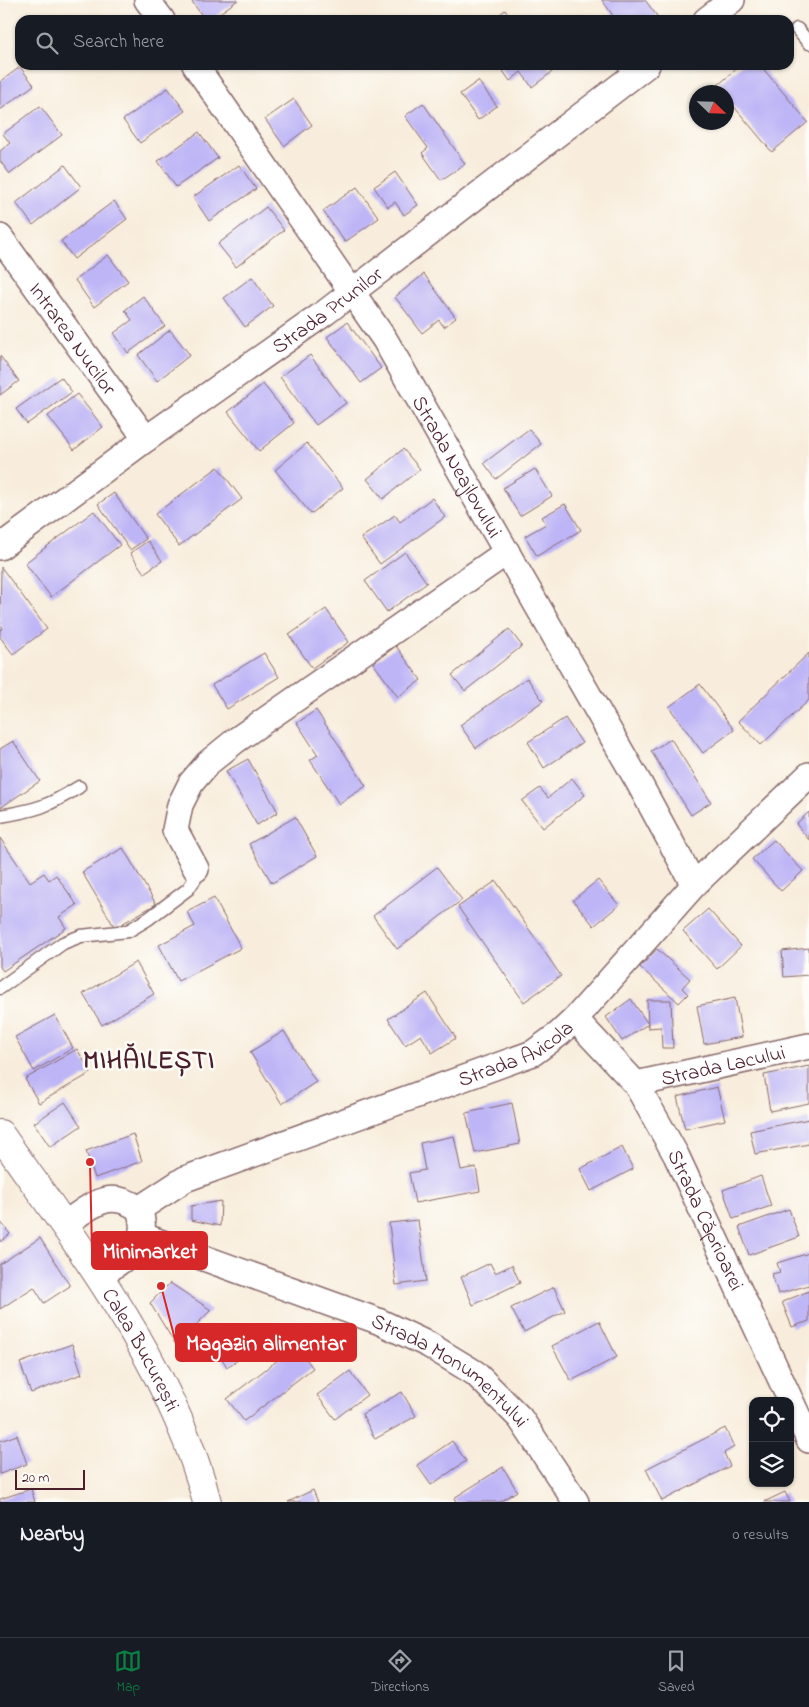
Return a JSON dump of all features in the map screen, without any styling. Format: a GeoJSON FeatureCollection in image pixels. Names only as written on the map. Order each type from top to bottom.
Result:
{"type":"FeatureCollection","features":[{"type":"Feature","properties":{"kind":"main road","name":"Calea București"},"geometry":{"type":"LineString","coordinates":[[3,1145],[64,1224],[100,1276],[152,1367],[181,1426],[207,1502]]}},
{"type":"Feature","properties":{"kind":"street"},"geometry":{"type":"LineString","coordinates":[[147,0],[158,15]]}},
{"type":"Feature","properties":{"kind":"street"},"geometry":{"type":"LineString","coordinates":[[712,15],[732,0]]}},
{"type":"Feature","properties":{"kind":"street","name":"Strada Neajlovului"},"geometry":{"type":"LineString","coordinates":[[198,70],[352,291],[404,372],[634,775],[694,885]]}},
{"type":"Feature","properties":{"kind":"street","name":"Strada Prunilor"},"geometry":{"type":"LineString","coordinates":[[0,547],[352,291],[640,70]]}},
{"type":"Feature","properties":{"kind":"street","name":"Intrarea Nucilor"},"geometry":{"type":"LineString","coordinates":[[0,237],[146,439]]}},
{"type":"Feature","properties":{"kind":"street"},"geometry":{"type":"LineString","coordinates":[[196,869],[175,830],[183,798],[191,783],[208,763],[235,741],[507,552]]}},
{"type":"Feature","properties":{"kind":"street","name":"Strada Avicola"},"geometry":{"type":"LineString","coordinates":[[139,1209],[185,1178],[533,1053],[559,1034],[575,1019],[694,885],[809,775]]}},
{"type":"Feature","properties":{"kind":"street","name":"Strada Căprioarei"},"geometry":{"type":"LineString","coordinates":[[575,1019],[636,1084],[676,1155],[809,1440]]}},
{"type":"Feature","properties":{"kind":"street","name":"Strada Lacului"},"geometry":{"type":"LineString","coordinates":[[636,1084],[809,1046]]}},
{"type":"Feature","properties":{"kind":"street"},"geometry":{"type":"LineString","coordinates":[[64,1224],[105,1199],[122,1199],[139,1209],[144,1227],[143,1236],[132,1252],[100,1276]]}},
{"type":"Feature","properties":{"kind":"street","name":"Strada Monumentului"},"geometry":{"type":"LineString","coordinates":[[143,1236],[378,1321],[429,1345],[475,1373],[520,1418],[576,1502]]}},
{"type":"Feature","properties":{"kind":"lane"},"geometry":{"type":"LineString","coordinates":[[797,29],[809,43]]}},
{"type":"Feature","properties":{"kind":"lane"},"geometry":{"type":"LineString","coordinates":[[0,816],[39,809],[53,804],[79,787]]}},
{"type":"Feature","properties":{"kind":"lane"},"geometry":{"type":"LineString","coordinates":[[0,988],[63,943],[81,936],[128,931],[135,927],[188,889],[195,879],[196,869]]}},
{"type":"Feature","properties":{"kind":"building"},"geometry":{"type":"Polygon","coordinates":[[[191,0],[238,0],[217,15],[202,15],[191,0]]]}},
{"type":"Feature","properties":{"kind":"building"},"geometry":{"type":"Polygon","coordinates":[[[602,0],[645,0],[656,15],[612,15],[602,0]]]}},
{"type":"Feature","properties":{"kind":"building"},"geometry":{"type":"Polygon","coordinates":[[[505,10],[508,15],[499,15],[505,10]]]}},
{"type":"Feature","properties":{"kind":"building"},"geometry":{"type":"Polygon","coordinates":[[[16,70],[22,70],[34,85],[0,110],[0,82],[16,70]]]}},
{"type":"Feature","properties":{"kind":"building"},"geometry":{"type":"Polygon","coordinates":[[[502,70],[550,70],[552,72],[532,87],[521,72],[510,81],[502,70]]]}},
{"type":"Feature","properties":{"kind":"building"},"geometry":{"type":"Polygon","coordinates":[[[735,70],[764,70],[808,122],[772,152],[734,107],[734,85],[718,85],[735,70]]]}},
{"type":"Feature","properties":{"kind":"building"},"geometry":{"type":"Polygon","coordinates":[[[478,81],[497,106],[478,120],[460,94],[478,81]]]}},
{"type":"Feature","properties":{"kind":"building"},"geometry":{"type":"Polygon","coordinates":[[[168,88],[185,111],[140,143],[123,120],[168,88]]]}},
{"type":"Feature","properties":{"kind":"building"},"geometry":{"type":"Polygon","coordinates":[[[294,99],[312,125],[284,146],[265,119],[294,99]]]}},
{"type":"Feature","properties":{"kind":"building"},"geometry":{"type":"Polygon","coordinates":[[[423,103],[465,164],[441,180],[422,153],[428,148],[405,116],[423,103]]]}},
{"type":"Feature","properties":{"kind":"building"},"geometry":{"type":"Polygon","coordinates":[[[40,106],[62,135],[10,174],[0,161],[0,151],[10,143],[3,134],[40,106]]]}},
{"type":"Feature","properties":{"kind":"building"},"geometry":{"type":"Polygon","coordinates":[[[199,132],[218,158],[176,187],[158,161],[199,132]]]}},
{"type":"Feature","properties":{"kind":"building"},"geometry":{"type":"Polygon","coordinates":[[[65,165],[81,187],[33,225],[16,203],[65,165]]]}},
{"type":"Feature","properties":{"kind":"building"},"geometry":{"type":"Polygon","coordinates":[[[239,165],[256,189],[209,221],[193,197],[239,165]]]}},
{"type":"Feature","properties":{"kind":"building"},"geometry":{"type":"Polygon","coordinates":[[[395,172],[418,205],[404,215],[395,202],[388,207],[374,187],[395,172]]]}},
{"type":"Feature","properties":{"kind":"building"},"geometry":{"type":"Polygon","coordinates":[[[357,187],[379,218],[345,242],[323,211],[357,187]]]}},
{"type":"Feature","properties":{"kind":"building"},"geometry":{"type":"Polygon","coordinates":[[[114,201],[127,219],[74,259],[61,241],[114,201]]]}},
{"type":"Feature","properties":{"kind":"building"},"geometry":{"type":"Polygon","coordinates":[[[266,207],[284,230],[236,267],[218,244],[266,207]]]}},
{"type":"Feature","properties":{"kind":"building"},"geometry":{"type":"Polygon","coordinates":[[[108,255],[128,281],[94,307],[75,280],[108,255]]]}},
{"type":"Feature","properties":{"kind":"building"},"geometry":{"type":"Polygon","coordinates":[[[424,274],[456,318],[444,327],[439,320],[422,333],[395,297],[424,274]]]}},
{"type":"Feature","properties":{"kind":"building"},"geometry":{"type":"Polygon","coordinates":[[[252,277],[273,306],[245,327],[224,298],[252,277]]]}},
{"type":"Feature","properties":{"kind":"building"},"geometry":{"type":"Polygon","coordinates":[[[143,296],[165,326],[128,353],[114,333],[132,320],[125,310],[143,296]]]}},
{"type":"Feature","properties":{"kind":"building"},"geometry":{"type":"Polygon","coordinates":[[[347,322],[381,368],[361,383],[327,337],[347,322]]]}},
{"type":"Feature","properties":{"kind":"building"},"geometry":{"type":"Polygon","coordinates":[[[170,330],[190,355],[157,381],[138,355],[170,330]]]}},
{"type":"Feature","properties":{"kind":"building"},"geometry":{"type":"Polygon","coordinates":[[[310,355],[346,403],[316,425],[280,377],[310,355]]]}},
{"type":"Feature","properties":{"kind":"building"},"geometry":{"type":"Polygon","coordinates":[[[0,356],[19,381],[0,395],[0,356]]]}},
{"type":"Feature","properties":{"kind":"building"},"geometry":{"type":"Polygon","coordinates":[[[61,377],[72,392],[27,424],[16,409],[61,377]]]}},
{"type":"Feature","properties":{"kind":"building"},"geometry":{"type":"Polygon","coordinates":[[[263,384],[294,423],[259,451],[228,412],[263,384]]]}},
{"type":"Feature","properties":{"kind":"building"},"geometry":{"type":"Polygon","coordinates":[[[77,394],[103,427],[74,450],[48,416],[77,394]]]}},
{"type":"Feature","properties":{"kind":"building"},"geometry":{"type":"Polygon","coordinates":[[[529,429],[541,444],[496,479],[484,463],[529,429]]]}},
{"type":"Feature","properties":{"kind":"building"},"geometry":{"type":"Polygon","coordinates":[[[307,443],[343,488],[311,514],[275,470],[307,443]]]}},
{"type":"Feature","properties":{"kind":"building"},"geometry":{"type":"Polygon","coordinates":[[[403,449],[420,469],[383,499],[367,479],[403,449]]]}},
{"type":"Feature","properties":{"kind":"building"},"geometry":{"type":"Polygon","coordinates":[[[218,467],[242,499],[179,546],[155,514],[218,467]]]}},
{"type":"Feature","properties":{"kind":"building"},"geometry":{"type":"Polygon","coordinates":[[[535,469],[552,496],[520,516],[503,488],[535,469]]]}},
{"type":"Feature","properties":{"kind":"building"},"geometry":{"type":"Polygon","coordinates":[[[114,493],[146,539],[130,550],[98,504],[114,493]]]}},
{"type":"Feature","properties":{"kind":"building"},"geometry":{"type":"Polygon","coordinates":[[[432,498],[445,517],[380,564],[361,538],[395,515],[400,522],[432,498]]]}},
{"type":"Feature","properties":{"kind":"building"},"geometry":{"type":"Polygon","coordinates":[[[565,504],[581,530],[537,556],[525,536],[546,524],[542,517],[565,504]]]}},
{"type":"Feature","properties":{"kind":"building"},"geometry":{"type":"Polygon","coordinates":[[[94,511],[120,545],[51,597],[25,563],[94,511]]]}},
{"type":"Feature","properties":{"kind":"building"},"geometry":{"type":"Polygon","coordinates":[[[148,541],[162,561],[144,573],[130,553],[148,541]]]}},
{"type":"Feature","properties":{"kind":"building"},"geometry":{"type":"Polygon","coordinates":[[[405,552],[427,583],[387,612],[365,581],[405,552]]]}},
{"type":"Feature","properties":{"kind":"building"},"geometry":{"type":"Polygon","coordinates":[[[1,567],[47,629],[13,654],[0,637],[0,630],[3,628],[0,624],[1,567]]]}},
{"type":"Feature","properties":{"kind":"building"},"geometry":{"type":"Polygon","coordinates":[[[326,609],[349,642],[312,668],[289,635],[326,609]]]}},
{"type":"Feature","properties":{"kind":"building"},"geometry":{"type":"Polygon","coordinates":[[[509,629],[522,646],[465,691],[452,675],[509,629]]]}},
{"type":"Feature","properties":{"kind":"building"},"geometry":{"type":"Polygon","coordinates":[[[396,646],[421,680],[398,697],[373,663],[396,646]]]}},
{"type":"Feature","properties":{"kind":"building"},"geometry":{"type":"Polygon","coordinates":[[[264,653],[279,677],[227,709],[212,685],[264,653]]]}},
{"type":"Feature","properties":{"kind":"building"},"geometry":{"type":"Polygon","coordinates":[[[809,653],[809,700],[761,745],[738,721],[809,653]]]}},
{"type":"Feature","properties":{"kind":"building"},"geometry":{"type":"Polygon","coordinates":[[[527,678],[543,701],[476,748],[460,725],[527,678]]]}},
{"type":"Feature","properties":{"kind":"building"},"geometry":{"type":"Polygon","coordinates":[[[700,684],[734,730],[703,753],[669,707],[700,684]]]}},
{"type":"Feature","properties":{"kind":"building"},"geometry":{"type":"Polygon","coordinates":[[[316,710],[366,786],[339,804],[310,760],[318,755],[297,723],[316,710]]]}},
{"type":"Feature","properties":{"kind":"building"},"geometry":{"type":"Polygon","coordinates":[[[565,718],[582,743],[544,768],[528,742],[565,718]]]}},
{"type":"Feature","properties":{"kind":"building"},"geometry":{"type":"Polygon","coordinates":[[[671,739],[711,802],[691,815],[651,751],[671,739]]]}},
{"type":"Feature","properties":{"kind":"building"},"geometry":{"type":"Polygon","coordinates":[[[13,741],[40,781],[0,808],[0,749],[13,741]]]}},
{"type":"Feature","properties":{"kind":"building"},"geometry":{"type":"Polygon","coordinates":[[[248,759],[278,812],[257,825],[226,771],[248,759]]]}},
{"type":"Feature","properties":{"kind":"building"},"geometry":{"type":"Polygon","coordinates":[[[572,778],[585,795],[543,828],[522,801],[540,788],[548,798],[572,778]]]}},
{"type":"Feature","properties":{"kind":"building"},"geometry":{"type":"Polygon","coordinates":[[[809,812],[809,840],[796,824],[809,812]]]}},
{"type":"Feature","properties":{"kind":"building"},"geometry":{"type":"Polygon","coordinates":[[[295,817],[317,856],[272,883],[249,844],[295,817]]]}},
{"type":"Feature","properties":{"kind":"building"},"geometry":{"type":"Polygon","coordinates":[[[0,838],[30,882],[44,873],[49,880],[56,875],[77,905],[59,917],[66,928],[3,971],[0,967],[0,838]]]}},
{"type":"Feature","properties":{"kind":"building"},"geometry":{"type":"Polygon","coordinates":[[[774,840],[803,871],[781,891],[752,859],[774,840]]]}},
{"type":"Feature","properties":{"kind":"building"},"geometry":{"type":"Polygon","coordinates":[[[123,848],[156,904],[115,928],[82,872],[123,848]]]}},
{"type":"Feature","properties":{"kind":"building"},"geometry":{"type":"Polygon","coordinates":[[[437,867],[462,900],[397,949],[373,916],[437,867]]]}},
{"type":"Feature","properties":{"kind":"building"},"geometry":{"type":"Polygon","coordinates":[[[598,880],[619,905],[594,926],[573,900],[598,880]]]}},
{"type":"Feature","properties":{"kind":"building"},"geometry":{"type":"Polygon","coordinates":[[[496,881],[561,976],[524,1002],[458,907],[496,881]]]}},
{"type":"Feature","properties":{"kind":"building"},"geometry":{"type":"Polygon","coordinates":[[[214,898],[241,948],[178,981],[159,945],[195,926],[187,912],[214,898]]]}},
{"type":"Feature","properties":{"kind":"building"},"geometry":{"type":"Polygon","coordinates":[[[708,909],[741,946],[717,969],[683,931],[708,909]]]}},
{"type":"Feature","properties":{"kind":"building"},"geometry":{"type":"Polygon","coordinates":[[[809,948],[809,975],[784,977],[782,951],[809,948]]]}},
{"type":"Feature","properties":{"kind":"building"},"geometry":{"type":"Polygon","coordinates":[[[657,949],[690,979],[682,988],[688,994],[679,1003],[640,967],[657,949]]]}},
{"type":"Feature","properties":{"kind":"building"},"geometry":{"type":"Polygon","coordinates":[[[136,962],[154,994],[102,1025],[83,994],[136,962]]]}},
{"type":"Feature","properties":{"kind":"building"},"geometry":{"type":"Polygon","coordinates":[[[427,993],[456,1038],[432,1053],[421,1035],[405,1045],[388,1019],[427,993]]]}},
{"type":"Feature","properties":{"kind":"building"},"geometry":{"type":"Polygon","coordinates":[[[735,998],[742,1037],[704,1044],[697,1006],[735,998]]]}},
{"type":"Feature","properties":{"kind":"building"},"geometry":{"type":"Polygon","coordinates":[[[631,999],[648,1024],[622,1041],[606,1017],[631,999]]]}},
{"type":"Feature","properties":{"kind":"building"},"geometry":{"type":"Polygon","coordinates":[[[647,1000],[671,1000],[673,1048],[662,1048],[661,1027],[648,1028],[647,1000]]]}},
{"type":"Feature","properties":{"kind":"building"},"geometry":{"type":"Polygon","coordinates":[[[55,1015],[73,1048],[34,1071],[15,1037],[55,1015]]]}},
{"type":"Feature","properties":{"kind":"building"},"geometry":{"type":"Polygon","coordinates":[[[284,1031],[316,1082],[282,1104],[250,1052],[284,1031]]]}},
{"type":"Feature","properties":{"kind":"building"},"geometry":{"type":"Polygon","coordinates":[[[77,1049],[91,1073],[39,1103],[25,1079],[77,1049]]]}},
{"type":"Feature","properties":{"kind":"building"},"geometry":{"type":"Polygon","coordinates":[[[809,1066],[809,1103],[770,1111],[764,1075],[809,1066]]]}},
{"type":"Feature","properties":{"kind":"building"},"geometry":{"type":"Polygon","coordinates":[[[717,1087],[725,1120],[685,1129],[677,1097],[717,1087]]]}},
{"type":"Feature","properties":{"kind":"building"},"geometry":{"type":"Polygon","coordinates":[[[65,1102],[81,1126],[50,1147],[34,1123],[65,1102]]]}},
{"type":"Feature","properties":{"kind":"building"},"geometry":{"type":"Polygon","coordinates":[[[512,1103],[520,1144],[475,1153],[466,1113],[512,1103]]]}},
{"type":"Feature","properties":{"kind":"building"},"geometry":{"type":"Polygon","coordinates":[[[809,1119],[809,1144],[755,1154],[750,1131],[809,1119]]]}},
{"type":"Feature","properties":{"kind":"building"},"geometry":{"type":"Polygon","coordinates":[[[133,1134],[142,1161],[95,1178],[86,1151],[133,1134]]]}},
{"type":"Feature","properties":{"kind":"building"},"geometry":{"type":"Polygon","coordinates":[[[454,1136],[461,1170],[476,1167],[480,1191],[415,1203],[409,1173],[425,1170],[420,1143],[454,1136]]]}},
{"type":"Feature","properties":{"kind":"building"},"geometry":{"type":"Polygon","coordinates":[[[622,1147],[633,1169],[591,1191],[580,1169],[622,1147]]]}},
{"type":"Feature","properties":{"kind":"building"},"geometry":{"type":"Polygon","coordinates":[[[761,1176],[771,1206],[733,1219],[723,1190],[761,1176]]]}},
{"type":"Feature","properties":{"kind":"building"},"geometry":{"type":"Polygon","coordinates":[[[221,1201],[220,1226],[191,1220],[191,1206],[221,1201]]]}},
{"type":"Feature","properties":{"kind":"building"},"geometry":{"type":"Polygon","coordinates":[[[789,1209],[799,1237],[749,1255],[739,1227],[789,1209]]]}},
{"type":"Feature","properties":{"kind":"building"},"geometry":{"type":"Polygon","coordinates":[[[418,1220],[426,1281],[396,1285],[389,1223],[418,1220]]]}},
{"type":"Feature","properties":{"kind":"building"},"geometry":{"type":"Polygon","coordinates":[[[0,1221],[10,1234],[0,1242],[0,1221]]]}},
{"type":"Feature","properties":{"kind":"building"},"geometry":{"type":"Polygon","coordinates":[[[40,1238],[70,1286],[44,1303],[34,1287],[0,1309],[0,1264],[40,1238]]]}},
{"type":"Feature","properties":{"kind":"building"},"geometry":{"type":"Polygon","coordinates":[[[809,1253],[809,1285],[778,1294],[772,1274],[780,1272],[777,1263],[809,1253]]]}},
{"type":"Feature","properties":{"kind":"building"},"geometry":{"type":"Polygon","coordinates":[[[490,1263],[495,1273],[512,1265],[520,1283],[473,1305],[461,1277],[490,1263]]]}},
{"type":"Feature","properties":{"kind":"building"},"geometry":{"type":"Polygon","coordinates":[[[170,1283],[211,1310],[176,1345],[150,1303],[170,1283]]]}},
{"type":"Feature","properties":{"kind":"building"},"geometry":{"type":"Polygon","coordinates":[[[554,1287],[565,1311],[524,1332],[511,1308],[554,1287]]]}},
{"type":"Feature","properties":{"kind":"building"},"geometry":{"type":"Polygon","coordinates":[[[809,1291],[809,1321],[792,1327],[782,1302],[809,1291]]]}},
{"type":"Feature","properties":{"kind":"building"},"geometry":{"type":"Polygon","coordinates":[[[599,1321],[617,1357],[571,1381],[552,1346],[599,1321]]]}},
{"type":"Feature","properties":{"kind":"building"},"geometry":{"type":"Polygon","coordinates":[[[253,1326],[264,1343],[227,1367],[216,1349],[253,1326]]]}},
{"type":"Feature","properties":{"kind":"building"},"geometry":{"type":"Polygon","coordinates":[[[72,1344],[82,1374],[31,1393],[20,1363],[72,1344]]]}},
{"type":"Feature","properties":{"kind":"building"},"geometry":{"type":"Polygon","coordinates":[[[296,1346],[313,1368],[244,1421],[227,1399],[296,1346]]]}},
{"type":"Feature","properties":{"kind":"building"},"geometry":{"type":"Polygon","coordinates":[[[350,1371],[367,1395],[335,1419],[317,1395],[350,1371]]]}},
{"type":"Feature","properties":{"kind":"building"},"geometry":{"type":"Polygon","coordinates":[[[402,1392],[416,1416],[375,1439],[362,1414],[402,1392]]]}},
{"type":"Feature","properties":{"kind":"building"},"geometry":{"type":"Polygon","coordinates":[[[725,1428],[734,1447],[724,1453],[730,1466],[662,1501],[646,1469],[725,1428]]]}},
{"type":"Feature","properties":{"kind":"building"},"geometry":{"type":"Polygon","coordinates":[[[17,1435],[27,1464],[0,1474],[0,1441],[17,1435]]]}},
{"type":"Feature","properties":{"kind":"building"},"geometry":{"type":"Polygon","coordinates":[[[452,1441],[466,1461],[431,1485],[417,1465],[452,1441]]]}},
{"type":"Feature","properties":{"kind":"building"},"geometry":{"type":"Polygon","coordinates":[[[503,1467],[517,1491],[500,1502],[456,1502],[454,1498],[503,1467]]]}},
{"type":"Feature","properties":{"kind":"building"},"geometry":{"type":"Polygon","coordinates":[[[31,1489],[35,1502],[0,1502],[0,1499],[31,1489]]]}},
{"type":"Feature","properties":{"kind":"building"},"geometry":{"type":"Polygon","coordinates":[[[313,1490],[318,1502],[288,1502],[313,1490]]]}},
{"type":"Feature","properties":{"kind":"building"},"geometry":{"type":"Polygon","coordinates":[[[785,1492],[790,1502],[764,1502],[785,1492]]]}},
{"type":"Feature","properties":{"kind":"place","name":"Minimarket"},"geometry":{"type":"Point","coordinates":[90,1162]}},
{"type":"Feature","properties":{"kind":"place","name":"Magazin alimentar"},"geometry":{"type":"Point","coordinates":[161,1286]}},
{"type":"Feature","properties":{"kind":"district","name":"MIHĂILEȘTI"},"geometry":{"type":"Point","coordinates":[149,1059]}}]}
